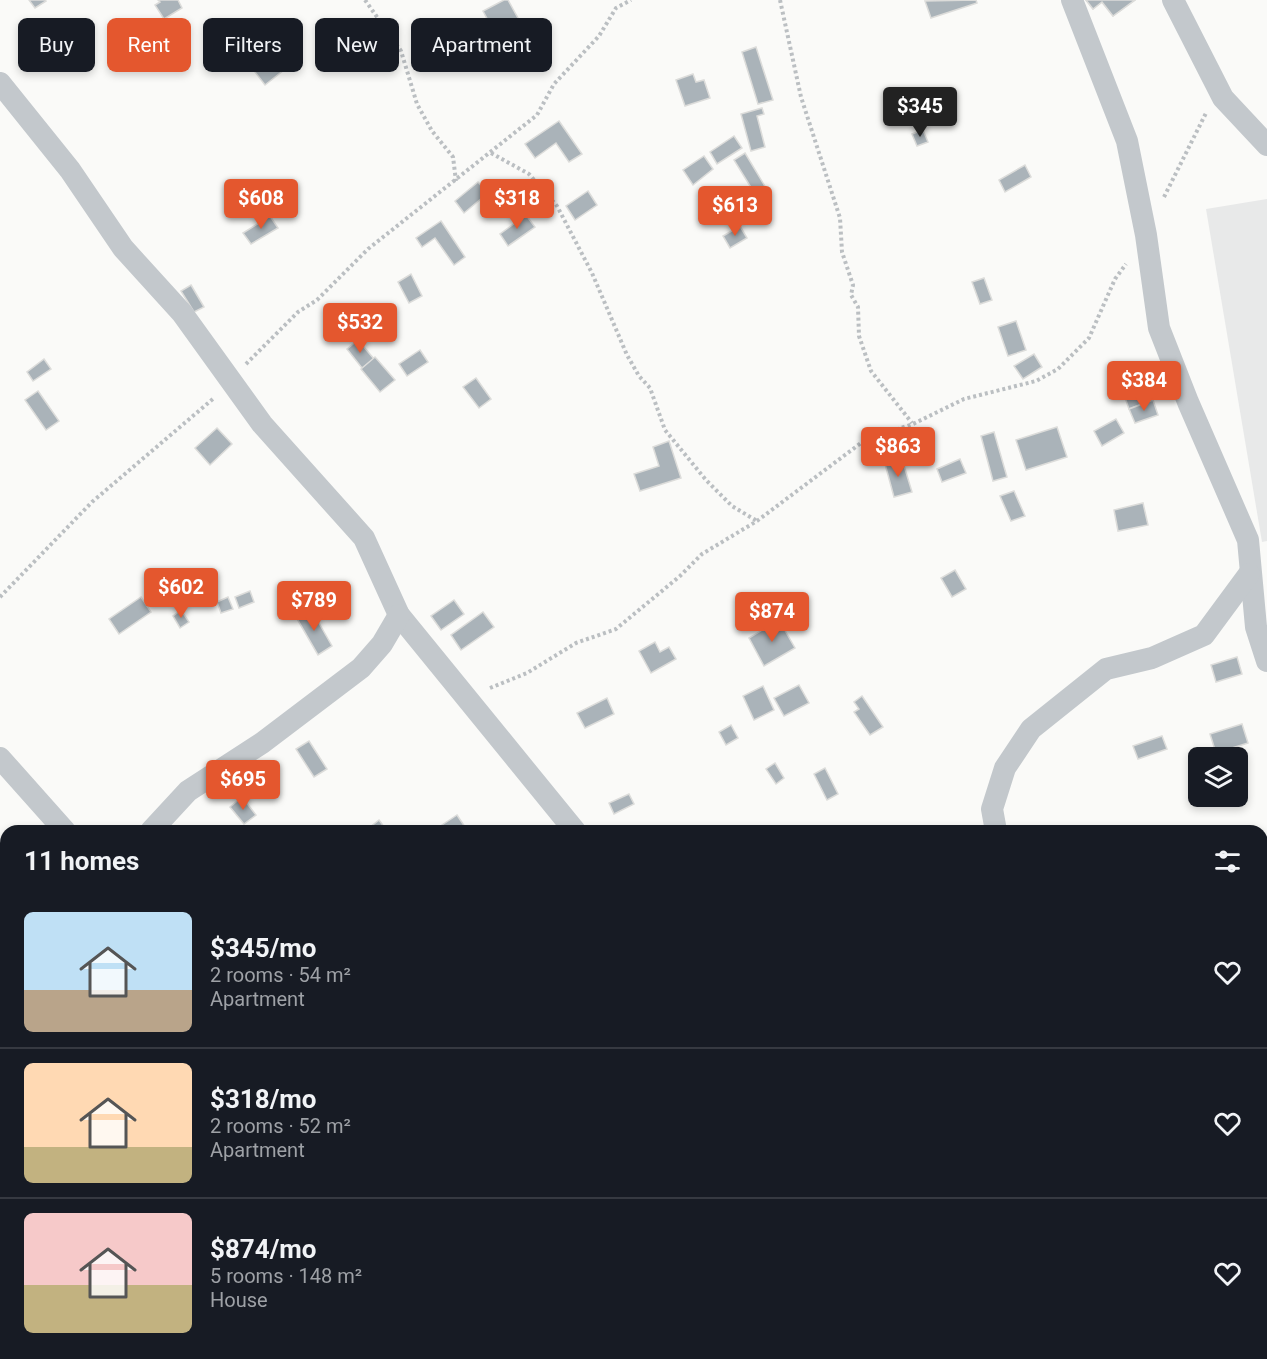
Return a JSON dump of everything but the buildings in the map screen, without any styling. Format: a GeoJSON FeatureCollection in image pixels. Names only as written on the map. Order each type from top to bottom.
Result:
{"type":"FeatureCollection","features":[{"type":"Feature","properties":{"kind":"street"},"geometry":{"type":"LineString","coordinates":[[1072,0],[1127,141],[1146,236],[1159,328],[1188,402],[1248,540],[1249,574],[1256,627],[1267,661]]}},
{"type":"Feature","properties":{"kind":"street"},"geometry":{"type":"LineString","coordinates":[[1173,0],[1223,98],[1267,145]]}},
{"type":"Feature","properties":{"kind":"street"},"geometry":{"type":"LineString","coordinates":[[0,83],[70,170],[123,248],[182,313],[261,424],[364,538],[399,615],[570,825]]}},
{"type":"Feature","properties":{"kind":"street"},"geometry":{"type":"LineString","coordinates":[[995,825],[992,809],[1005,768],[1031,729],[1106,669],[1152,658],[1204,635],[1249,574]]}},
{"type":"Feature","properties":{"kind":"street"},"geometry":{"type":"LineString","coordinates":[[157,825],[188,791],[262,743],[361,668],[382,644],[399,615]]}},
{"type":"Feature","properties":{"kind":"street"},"geometry":{"type":"LineString","coordinates":[[0,758],[59,825]]}},
{"type":"Feature","properties":{"kind":"path"},"geometry":{"type":"LineString","coordinates":[[365,0],[401,51],[417,104],[432,131],[453,157],[456,181]]}},
{"type":"Feature","properties":{"kind":"path"},"geometry":{"type":"LineString","coordinates":[[509,139],[537,115],[554,84],[599,36],[616,8],[631,0]]}},
{"type":"Feature","properties":{"kind":"path"},"geometry":{"type":"LineString","coordinates":[[780,0],[801,97],[840,218],[842,252],[853,285],[851,295],[858,307],[859,336],[872,371],[913,424]]}},
{"type":"Feature","properties":{"kind":"path"},"geometry":{"type":"LineString","coordinates":[[466,697],[526,674],[562,650],[616,629],[680,576],[702,554],[757,521],[865,440],[913,424],[964,399],[1036,381],[1058,369],[1089,338],[1115,279],[1146,236],[1202,120],[1211,106],[1223,98]]}},
{"type":"Feature","properties":{"kind":"path"},"geometry":{"type":"LineString","coordinates":[[491,153],[529,174],[557,206],[592,273],[627,355],[639,376],[650,388],[665,430],[706,480],[732,507],[757,521]]}},
{"type":"Feature","properties":{"kind":"shaded area"},"geometry":{"type":"Polygon","coordinates":[[[1267,199],[1267,541],[1262,542],[1206,209],[1267,199]]]}}]}
